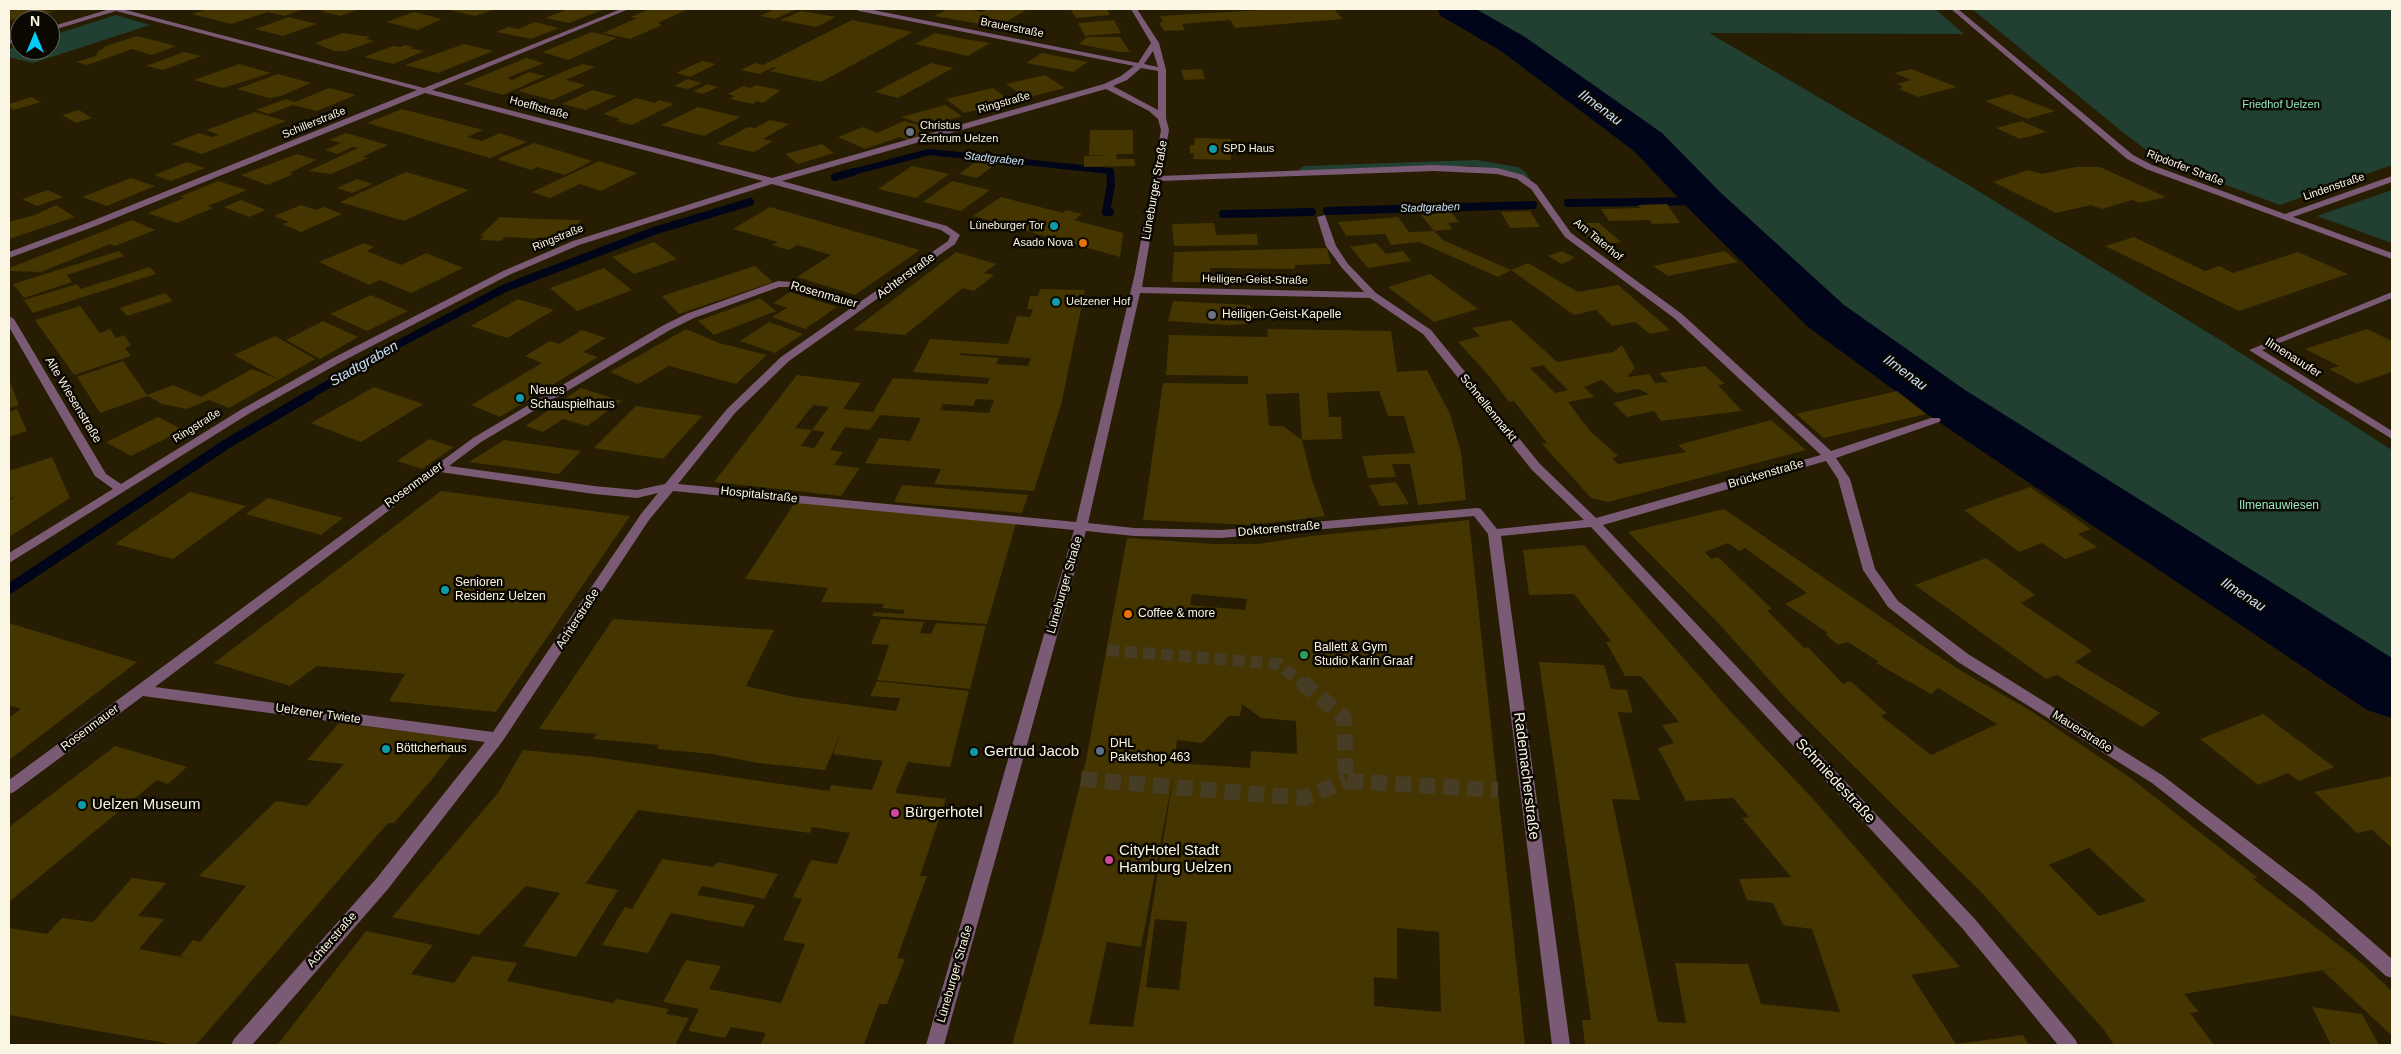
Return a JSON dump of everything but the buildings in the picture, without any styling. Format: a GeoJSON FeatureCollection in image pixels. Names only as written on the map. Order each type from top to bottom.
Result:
{"type":"FeatureCollection","features":[{"type":"Feature","properties":{"kind":"street","name":"Hoefftstraße"},"geometry":{"type":"LineString","coordinates":[[116,9],[427,89],[944,228],[955,235]]}},
{"type":"Feature","properties":{"kind":"street"},"geometry":{"type":"LineString","coordinates":[[60,26],[116,9]]}},
{"type":"Feature","properties":{"kind":"street","name":"Schillerstraße"},"geometry":{"type":"LineString","coordinates":[[9,255],[90,225],[626,9]]}},
{"type":"Feature","properties":{"kind":"street","name":"Brauerstraße"},"geometry":{"type":"LineString","coordinates":[[858,9],[1162,70]]}},
{"type":"Feature","properties":{"kind":"street","name":"Lüneburger Straße"},"geometry":{"type":"LineString","coordinates":[[935,1045],[1081,526],[1137,290],[1158,179],[1165,130],[1162,118],[1162,70],[1155,43],[1134,9]]}},
{"type":"Feature","properties":{"kind":"street","name":"Ripdorfer Straße"},"geometry":{"type":"LineString","coordinates":[[1954,9],[2130,157],[2149,167],[2392,256]]}},
{"type":"Feature","properties":{"kind":"street","name":"Ringstraße"},"geometry":{"type":"LineString","coordinates":[[9,558],[246,411],[332,362],[506,273],[576,243],[772,182],[1108,86],[1124,78],[1140,65],[1155,43]]}},
{"type":"Feature","properties":{"kind":"street"},"geometry":{"type":"LineString","coordinates":[[1108,86],[1152,109],[1162,118]]}},
{"type":"Feature","properties":{"kind":"street","name":"Am Taterhof"},"geometry":{"type":"LineString","coordinates":[[1158,179],[1434,168],[1497,171],[1520,177],[1534,188],[1568,235],[1678,316],[1829,456]]}},
{"type":"Feature","properties":{"kind":"street","name":"Lindenstraße"},"geometry":{"type":"LineString","coordinates":[[2284,217],[2392,179]]}},
{"type":"Feature","properties":{"kind":"street","name":"Schnellenmarkt"},"geometry":{"type":"LineString","coordinates":[[1322,217],[1331,246],[1345,266],[1372,295],[1427,332],[1536,467],[1594,523]]}},
{"type":"Feature","properties":{"kind":"street","name":"Achterstraße"},"geometry":{"type":"LineString","coordinates":[[240,1045],[382,884],[497,738],[645,517],[731,411],[785,360],[952,242],[955,235]]}},
{"type":"Feature","properties":{"kind":"street","name":"Rosenmauer"},"geometry":{"type":"LineString","coordinates":[[9,788],[477,440],[666,328],[690,316],[778,284],[790,284],[863,306]]}},
{"type":"Feature","properties":{"kind":"street","name":"Heiligen-Geist-Straße"},"geometry":{"type":"LineString","coordinates":[[1137,290],[1372,295]]}},
{"type":"Feature","properties":{"kind":"street","name":"Ilmenauufer"},"geometry":{"type":"LineString","coordinates":[[2392,295],[2254,350],[2392,436]]}},
{"type":"Feature","properties":{"kind":"street","name":"Alte Wiesenstraße"},"geometry":{"type":"LineString","coordinates":[[9,320],[101,476],[120,488]]}},
{"type":"Feature","properties":{"kind":"street","name":"Brückenstraße"},"geometry":{"type":"LineString","coordinates":[[1594,523],[1829,456],[1935,420]]}},
{"type":"Feature","properties":{"kind":"street","name":"Mauerstraße"},"geometry":{"type":"LineString","coordinates":[[1829,456],[1844,479],[1869,570],[1892,604],[1963,658],[2157,779],[2309,897],[2392,970]]}},
{"type":"Feature","properties":{"kind":"street","name":"Hospitalstraße"},"geometry":{"type":"LineString","coordinates":[[438,468],[602,491],[637,494],[669,487],[1081,526]]}},
{"type":"Feature","properties":{"kind":"street","name":"Doktorenstraße"},"geometry":{"type":"LineString","coordinates":[[1081,526],[1134,532],[1221,534],[1477,512],[1494,533]]}},
{"type":"Feature","properties":{"kind":"street"},"geometry":{"type":"LineString","coordinates":[[1494,533],[1594,523]]}},
{"type":"Feature","properties":{"kind":"street","name":"Schmiedestraße"},"geometry":{"type":"LineString","coordinates":[[1594,523],[1968,923],[2070,1045]]}},
{"type":"Feature","properties":{"kind":"street","name":"Rademacherstraße"},"geometry":{"type":"LineString","coordinates":[[1494,533],[1561,1045]]}},
{"type":"Feature","properties":{"kind":"street","name":"Uelzener Twiete"},"geometry":{"type":"LineString","coordinates":[[140,690],[497,738]]}},
{"type":"Feature","properties":{"kind":"green space","name":"Ilmenauwiesen"},"geometry":{"type":"Polygon","coordinates":[[[1453,9],[1935,9],[1964,34],[1709,33],[1970,186],[2225,343],[2392,450],[2392,713],[1956,423],[1804,306],[1754,246],[1705,201],[1646,141],[1513,44],[1453,9]]]}},
{"type":"Feature","properties":{"kind":"green space","name":"Friedhof Uelzen"},"geometry":{"type":"Polygon","coordinates":[[[1972,9],[2392,9],[2392,165],[2280,205],[2161,161],[2125,134],[1972,9]]]}},
{"type":"Feature","properties":{"kind":"green space"},"geometry":{"type":"Polygon","coordinates":[[[116,15],[150,25],[60,54],[60,33],[116,15]]]}},
{"type":"Feature","properties":{"kind":"green space"},"geometry":{"type":"Polygon","coordinates":[[[21,60],[42,60],[33,63],[21,60]]]}},
{"type":"Feature","properties":{"kind":"green space"},"geometry":{"type":"Polygon","coordinates":[[[1476,160],[1518,167],[1525,172],[1532,182],[1495,169],[1470,166],[1298,173],[1300,168],[1305,166],[1476,160]]]}},
{"type":"Feature","properties":{"kind":"green space"},"geometry":{"type":"Polygon","coordinates":[[[2392,190],[2392,243],[2317,216],[2392,190]]]}},
{"type":"Feature","properties":{"kind":"waterway","name":"Ilmenau"},"geometry":{"type":"LineString","coordinates":[[1453,9],[1513,44],[1648,142],[1705,201],[1826,316],[1946,402],[2392,692]]}},
{"type":"Feature","properties":{"kind":"waterway","name":"Stadtgraben"},"geometry":{"type":"LineString","coordinates":[[849,173],[929,152],[1110,172]]}},
{"type":"Feature","properties":{"kind":"waterway","name":"Stadtgraben"},"geometry":{"type":"LineString","coordinates":[[835,177],[853,172]]}},
{"type":"Feature","properties":{"kind":"waterway","name":"Stadtgraben"},"geometry":{"type":"LineString","coordinates":[[1110,172],[1111,185],[1106,212],[1110,212]]}},
{"type":"Feature","properties":{"kind":"waterway","name":"Stadtgraben"},"geometry":{"type":"LineString","coordinates":[[1568,203],[1705,201]]}},
{"type":"Feature","properties":{"kind":"waterway","name":"Stadtgraben"},"geometry":{"type":"LineString","coordinates":[[308,396],[389,349],[505,288],[654,231],[750,202]]}},
{"type":"Feature","properties":{"kind":"waterway","name":"Stadtgraben"},"geometry":{"type":"LineString","coordinates":[[1327,211],[1533,205]]}},
{"type":"Feature","properties":{"kind":"waterway","name":"Stadtgraben"},"geometry":{"type":"LineString","coordinates":[[1223,214],[1312,212]]}},
{"type":"Feature","properties":{"kind":"waterway","name":"Stadtgraben"},"geometry":{"type":"LineString","coordinates":[[9,589],[225,445],[310,395]]}},
{"type":"Feature","properties":{"kind":"tunnel"},"geometry":{"type":"LineString","coordinates":[[1107,650],[1279,664],[1303,684]]}},
{"type":"Feature","properties":{"kind":"tunnel"},"geometry":{"type":"LineString","coordinates":[[1302,682],[1344,717],[1346,781]]}},
{"type":"Feature","properties":{"kind":"tunnel"},"geometry":{"type":"LineString","coordinates":[[1081,779],[1303,798],[1346,781]]}},
{"type":"Feature","properties":{"kind":"tunnel"},"geometry":{"type":"LineString","coordinates":[[1346,781],[1498,790]]}},
{"type":"Feature","properties":{"kind":"place","name":"Christus Zentrum Uelzen"},"geometry":{"type":"Point","coordinates":[910,132]}},
{"type":"Feature","properties":{"kind":"place","name":"SPD Haus"},"geometry":{"type":"Point","coordinates":[1213,149]}},
{"type":"Feature","properties":{"kind":"place","name":"Lüneburger Tor"},"geometry":{"type":"Point","coordinates":[1054,226]}},
{"type":"Feature","properties":{"kind":"place","name":"Asado Nova"},"geometry":{"type":"Point","coordinates":[1083,243]}},
{"type":"Feature","properties":{"kind":"place","name":"Uelzener Hof"},"geometry":{"type":"Point","coordinates":[1056,302]}},
{"type":"Feature","properties":{"kind":"place","name":"Heiligen-Geist-Kapelle"},"geometry":{"type":"Point","coordinates":[1212,315]}},
{"type":"Feature","properties":{"kind":"place","name":"Neues Schauspielhaus"},"geometry":{"type":"Point","coordinates":[520,398]}},
{"type":"Feature","properties":{"kind":"place","name":"Senioren Residenz Uelzen"},"geometry":{"type":"Point","coordinates":[445,590]}},
{"type":"Feature","properties":{"kind":"place","name":"Coffee & more"},"geometry":{"type":"Point","coordinates":[1128,614]}},
{"type":"Feature","properties":{"kind":"place","name":"Ballett & Gym Studio Karin Graaf"},"geometry":{"type":"Point","coordinates":[1304,655]}},
{"type":"Feature","properties":{"kind":"place","name":"Böttcherhaus"},"geometry":{"type":"Point","coordinates":[386,749]}},
{"type":"Feature","properties":{"kind":"place","name":"DHL Paketshop 463"},"geometry":{"type":"Point","coordinates":[1100,751]}},
{"type":"Feature","properties":{"kind":"place","name":"Gertrud Jacob"},"geometry":{"type":"Point","coordinates":[974,752]}},
{"type":"Feature","properties":{"kind":"place","name":"Uelzen Museum"},"geometry":{"type":"Point","coordinates":[82,805]}},
{"type":"Feature","properties":{"kind":"place","name":"Bürgerhotel"},"geometry":{"type":"Point","coordinates":[895,813]}},
{"type":"Feature","properties":{"kind":"place","name":"CityHotel Stadt Hamburg Uelzen"},"geometry":{"type":"Point","coordinates":[1109,860]}}]}
